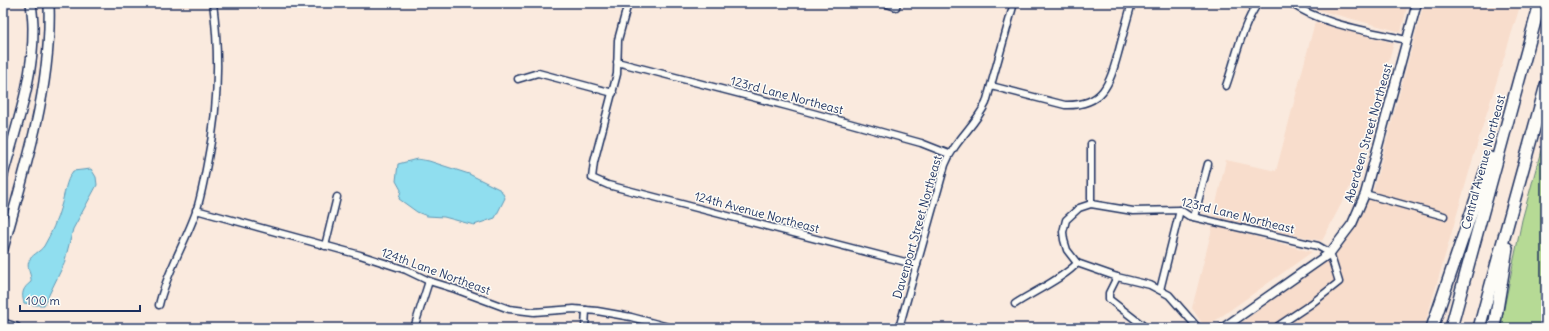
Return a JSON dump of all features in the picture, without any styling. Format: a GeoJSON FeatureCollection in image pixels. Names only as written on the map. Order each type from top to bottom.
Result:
{"type":"FeatureCollection","features":[{"type":"Feature","properties":{"kind":"highway","name":"Central Avenue Northeast"},"geometry":{"type":"LineString","coordinates":[[1451,328],[1540,3]]}},
{"type":"Feature","properties":{"kind":"highway"},"geometry":{"type":"LineString","coordinates":[[1479,328],[1546,85]]}},
{"type":"Feature","properties":{"kind":"highway"},"geometry":{"type":"LineString","coordinates":[[1432,328],[1492,152],[1508,117]]}},
{"type":"Feature","properties":{"kind":"highway"},"geometry":{"type":"LineString","coordinates":[[1494,328],[1504,275],[1512,208]]}},
{"type":"Feature","properties":{"kind":"main road"},"geometry":{"type":"LineString","coordinates":[[3,175],[27,88],[33,28],[31,3]]}},
{"type":"Feature","properties":{"kind":"main road"},"geometry":{"type":"LineString","coordinates":[[3,249],[38,119],[46,74],[50,36],[49,3]]}},
{"type":"Feature","properties":{"kind":"main road"},"geometry":{"type":"LineString","coordinates":[[3,324],[16,328]]}},
{"type":"Feature","properties":{"kind":"street"},"geometry":{"type":"LineString","coordinates":[[159,305],[163,289],[196,210],[212,142],[217,87],[216,31],[213,3]]}},
{"type":"Feature","properties":{"kind":"street"},"geometry":{"type":"LineString","coordinates":[[518,78],[538,73],[613,93],[617,74],[618,40],[628,3]]}},
{"type":"Feature","properties":{"kind":"street"},"geometry":{"type":"LineString","coordinates":[[884,3],[897,5]]}},
{"type":"Feature","properties":{"kind":"street","name":"Davenport Street Northeast"},"geometry":{"type":"LineString","coordinates":[[899,328],[949,154],[957,141],[981,114],[986,103],[1014,3]]}},
{"type":"Feature","properties":{"kind":"street"},"geometry":{"type":"LineString","coordinates":[[991,86],[1065,105],[1076,105],[1094,100],[1101,94],[1111,79],[1132,3]]}},
{"type":"Feature","properties":{"kind":"street"},"geometry":{"type":"LineString","coordinates":[[1226,86],[1244,29],[1250,15],[1258,3]]}},
{"type":"Feature","properties":{"kind":"street"},"geometry":{"type":"LineString","coordinates":[[1291,3],[1301,10],[1335,22],[1406,40]]}},
{"type":"Feature","properties":{"kind":"street","name":"Aberdeen Street Northeast"},"geometry":{"type":"LineString","coordinates":[[1223,328],[1330,252],[1352,224],[1365,194],[1417,3]]}},
{"type":"Feature","properties":{"kind":"street","name":"123rd Lane Northeast"},"geometry":{"type":"LineString","coordinates":[[617,62],[787,106],[921,143],[949,154]]}},
{"type":"Feature","properties":{"kind":"street","name":"124th Avenue Northeast"},"geometry":{"type":"LineString","coordinates":[[613,93],[594,162],[592,178],[608,185],[917,265]]}},
{"type":"Feature","properties":{"kind":"street"},"geometry":{"type":"LineString","coordinates":[[1091,144],[1091,204],[1079,208],[1066,220],[1063,232],[1067,250],[1077,263],[1117,277],[1150,286],[1169,295],[1198,328]]}},
{"type":"Feature","properties":{"kind":"street"},"geometry":{"type":"LineString","coordinates":[[1194,217],[1208,164]]}},
{"type":"Feature","properties":{"kind":"street"},"geometry":{"type":"LineString","coordinates":[[1365,194],[1444,216]]}},
{"type":"Feature","properties":{"kind":"street"},"geometry":{"type":"LineString","coordinates":[[325,246],[337,197]]}},
{"type":"Feature","properties":{"kind":"street","name":"123rd Lane Northeast"},"geometry":{"type":"LineString","coordinates":[[1091,204],[1133,211],[1180,210],[1189,216],[1318,246],[1330,252]]}},
{"type":"Feature","properties":{"kind":"street","name":"124th Lane Northeast"},"geometry":{"type":"LineString","coordinates":[[196,210],[360,255],[406,270],[429,281],[509,309],[534,312],[574,309],[586,310],[631,317],[672,328]]}},
{"type":"Feature","properties":{"kind":"street"},"geometry":{"type":"LineString","coordinates":[[1160,290],[1180,210]]}},
{"type":"Feature","properties":{"kind":"street"},"geometry":{"type":"LineString","coordinates":[[1278,326],[1311,304],[1339,282],[1330,252]]}},
{"type":"Feature","properties":{"kind":"street"},"geometry":{"type":"LineString","coordinates":[[1015,304],[1064,274],[1073,268],[1077,263]]}},
{"type":"Feature","properties":{"kind":"street"},"geometry":{"type":"LineString","coordinates":[[1117,277],[1109,293],[1109,299],[1146,328]]}},
{"type":"Feature","properties":{"kind":"street"},"geometry":{"type":"LineString","coordinates":[[414,328],[429,281]]}},
{"type":"Feature","properties":{"kind":"street"},"geometry":{"type":"LineString","coordinates":[[585,328],[586,310]]}},
{"type":"Feature","properties":{"kind":"shaded area"},"geometry":{"type":"Polygon","coordinates":[[[1316,3],[1408,3],[1401,32],[1315,9],[1316,3]]]}},
{"type":"Feature","properties":{"kind":"shaded area"},"geometry":{"type":"Polygon","coordinates":[[[1424,3],[1521,3],[1479,138],[1424,328],[1234,328],[1335,254],[1373,191],[1424,3]]]}},
{"type":"Feature","properties":{"kind":"shaded area"},"geometry":{"type":"Polygon","coordinates":[[[1315,22],[1394,43],[1351,185],[1322,241],[1213,217],[1226,160],[1276,171],[1315,22]]]}},
{"type":"Feature","properties":{"kind":"shaded area"},"geometry":{"type":"Polygon","coordinates":[[[1213,225],[1312,252],[1205,328],[1192,308],[1213,225]]]}},
{"type":"Feature","properties":{"kind":"green space"},"geometry":{"type":"Polygon","coordinates":[[[1546,132],[1546,328],[1500,328],[1522,220],[1546,132]]]}},
{"type":"Feature","properties":{"kind":"water"},"geometry":{"type":"Polygon","coordinates":[[[417,159],[429,161],[469,174],[501,190],[505,198],[495,218],[474,225],[444,217],[427,216],[417,212],[399,199],[401,190],[396,181],[398,164],[417,159]]]}},
{"type":"Feature","properties":{"kind":"water"},"geometry":{"type":"Polygon","coordinates":[[[91,169],[96,177],[97,185],[73,229],[64,264],[44,305],[24,303],[23,291],[31,282],[28,266],[29,261],[44,246],[54,227],[70,175],[73,171],[91,169]]]}}]}
